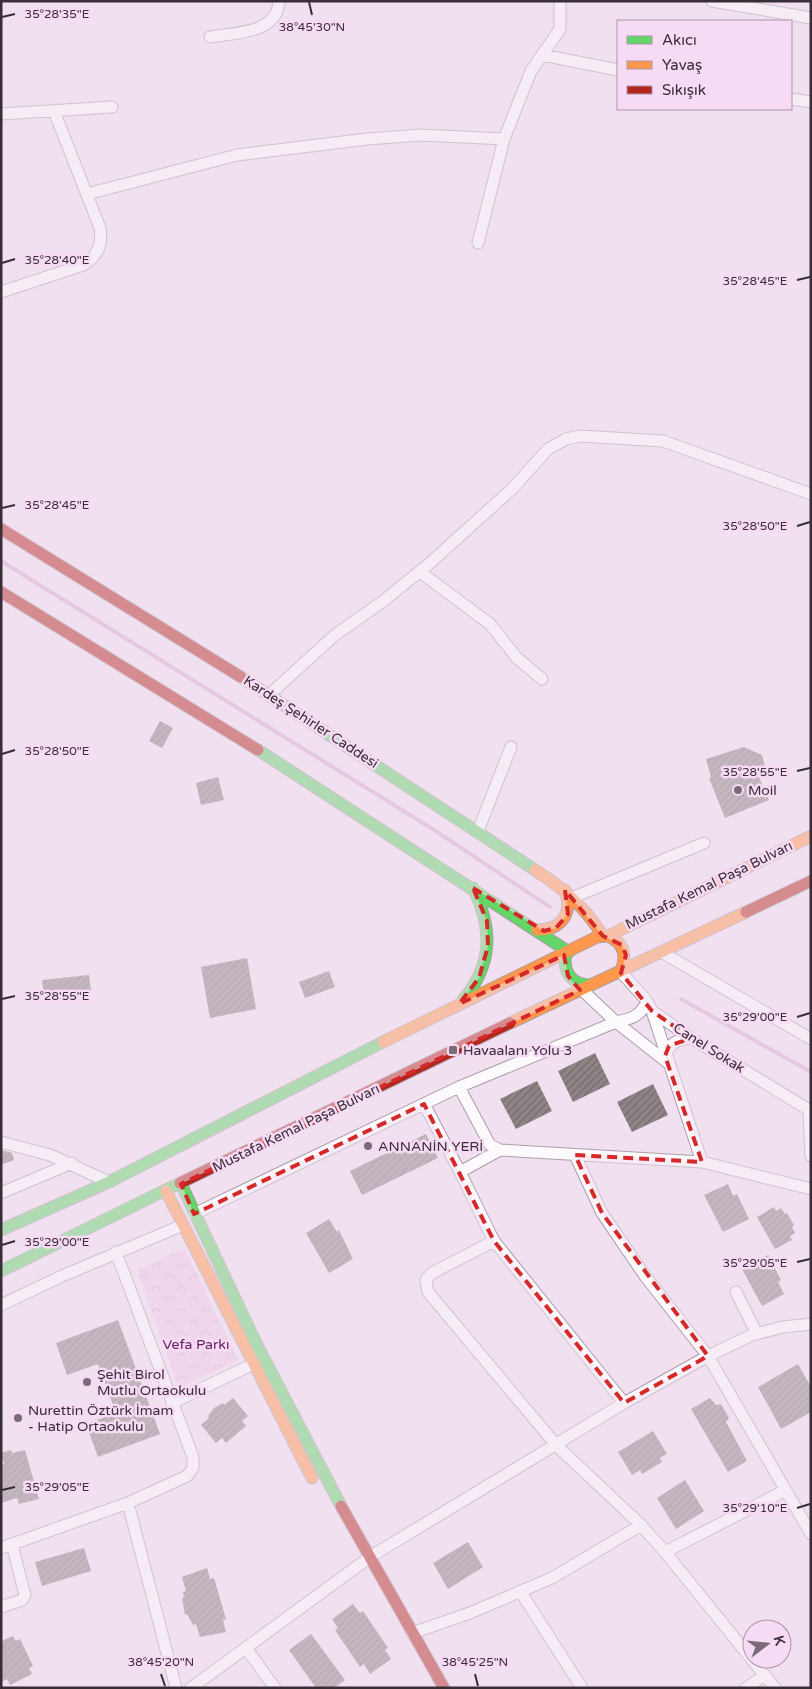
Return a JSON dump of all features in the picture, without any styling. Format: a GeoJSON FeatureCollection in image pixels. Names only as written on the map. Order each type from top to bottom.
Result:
{"type":"FeatureCollection","features":[{"type":"Feature","properties":{"kind":"main road","name":"Kardeş Şehirler Caddesi"},"geometry":{"type":"LineString","coordinates":[[1,529],[269,695],[478,831],[570,894],[606,936]]}},
{"type":"Feature","properties":{"kind":"main road"},"geometry":{"type":"LineString","coordinates":[[1,592],[305,779],[538,930],[568,953]]}},
{"type":"Feature","properties":{"kind":"main road","name":"Mustafa Kemal Paşa Bulvarı"},"geometry":{"type":"LineString","coordinates":[[606,936],[811,836]]}},
{"type":"Feature","properties":{"kind":"main road"},"geometry":{"type":"LineString","coordinates":[[568,953],[565,963],[568,976],[576,983],[586,987],[663,953],[811,881]]}},
{"type":"Feature","properties":{"kind":"main road"},"geometry":{"type":"LineString","coordinates":[[459,1004],[479,978],[488,946],[487,921],[473,888]]}},
{"type":"Feature","properties":{"kind":"main road"},"geometry":{"type":"LineString","coordinates":[[538,930],[556,928],[565,919],[570,894]]}},
{"type":"Feature","properties":{"kind":"main road"},"geometry":{"type":"LineString","coordinates":[[1,1230],[109,1182],[459,1004],[606,936],[619,941],[624,950],[625,961],[620,971]]}},
{"type":"Feature","properties":{"kind":"main road","name":"Mustafa Kemal Paşa Bulvarı"},"geometry":{"type":"LineString","coordinates":[[1,1271],[586,987]]}},
{"type":"Feature","properties":{"kind":"main road"},"geometry":{"type":"LineString","coordinates":[[181,1184],[276,1385],[366,1561],[436,1688]]}},
{"type":"Feature","properties":{"kind":"main road"},"geometry":{"type":"LineString","coordinates":[[166,1191],[253,1364],[320,1491],[412,1633],[444,1688]]}},
{"type":"Feature","properties":{"kind":"street"},"geometry":{"type":"LineString","coordinates":[[210,37],[264,26],[274,16],[279,1]]}},
{"type":"Feature","properties":{"kind":"street"},"geometry":{"type":"LineString","coordinates":[[478,243],[504,139],[531,71],[560,28],[560,1]]}},
{"type":"Feature","properties":{"kind":"street"},"geometry":{"type":"LineString","coordinates":[[712,1],[811,18]]}},
{"type":"Feature","properties":{"kind":"street"},"geometry":{"type":"LineString","coordinates":[[542,55],[617,70]]}},
{"type":"Feature","properties":{"kind":"street"},"geometry":{"type":"LineString","coordinates":[[792,99],[811,102]]}},
{"type":"Feature","properties":{"kind":"street"},"geometry":{"type":"LineString","coordinates":[[1,114],[112,107]]}},
{"type":"Feature","properties":{"kind":"street"},"geometry":{"type":"LineString","coordinates":[[1,292],[83,265],[94,257],[100,246],[101,234],[54,111]]}},
{"type":"Feature","properties":{"kind":"street"},"geometry":{"type":"LineString","coordinates":[[87,194],[246,154],[366,139],[421,135],[504,139]]}},
{"type":"Feature","properties":{"kind":"street"},"geometry":{"type":"LineString","coordinates":[[269,695],[335,635],[420,572],[513,488],[548,449],[572,437],[663,441],[811,494]]}},
{"type":"Feature","properties":{"kind":"street"},"geometry":{"type":"LineString","coordinates":[[420,572],[490,624],[517,658],[542,679]]}},
{"type":"Feature","properties":{"kind":"street"},"geometry":{"type":"LineString","coordinates":[[478,831],[511,747]]}},
{"type":"Feature","properties":{"kind":"street"},"geometry":{"type":"LineString","coordinates":[[570,894],[704,843]]}},
{"type":"Feature","properties":{"kind":"street"},"geometry":{"type":"LineString","coordinates":[[663,953],[811,1039]]}},
{"type":"Feature","properties":{"kind":"street","name":"Canel Sokak"},"geometry":{"type":"LineString","coordinates":[[620,971],[649,1006],[691,1038],[810,1111]]}},
{"type":"Feature","properties":{"kind":"street"},"geometry":{"type":"LineString","coordinates":[[586,987],[616,1022],[667,1059]]}},
{"type":"Feature","properties":{"kind":"street"},"geometry":{"type":"LineString","coordinates":[[194,1214],[459,1087],[616,1022],[631,1019],[649,1006],[702,1162]]}},
{"type":"Feature","properties":{"kind":"street"},"geometry":{"type":"LineString","coordinates":[[667,1059],[669,1046],[677,1040],[691,1038]]}},
{"type":"Feature","properties":{"kind":"street"},"geometry":{"type":"LineString","coordinates":[[459,1087],[490,1145],[500,1150],[702,1162],[811,1189]]}},
{"type":"Feature","properties":{"kind":"street"},"geometry":{"type":"LineString","coordinates":[[424,1104],[494,1240],[624,1403]]}},
{"type":"Feature","properties":{"kind":"street"},"geometry":{"type":"LineString","coordinates":[[810,1111],[811,1156]]}},
{"type":"Feature","properties":{"kind":"street"},"geometry":{"type":"LineString","coordinates":[[1,1142],[29,1148],[72,1163],[109,1182]]}},
{"type":"Feature","properties":{"kind":"street"},"geometry":{"type":"LineString","coordinates":[[460,1172],[500,1150]]}},
{"type":"Feature","properties":{"kind":"street"},"geometry":{"type":"LineString","coordinates":[[575,1155],[581,1173],[602,1213],[645,1276],[708,1356],[784,1491],[811,1534]]}},
{"type":"Feature","properties":{"kind":"street"},"geometry":{"type":"LineString","coordinates":[[1,1193],[72,1163]]}},
{"type":"Feature","properties":{"kind":"street"},"geometry":{"type":"LineString","coordinates":[[1,1306],[116,1252],[183,1225]]}},
{"type":"Feature","properties":{"kind":"street"},"geometry":{"type":"LineString","coordinates":[[494,1240],[432,1273],[426,1280],[428,1292],[557,1446],[641,1525],[665,1552],[775,1688]]}},
{"type":"Feature","properties":{"kind":"street"},"geometry":{"type":"LineString","coordinates":[[1,1607],[22,1600],[25,1595],[7,1546],[128,1503],[187,1476],[193,1468],[193,1458],[116,1252]]}},
{"type":"Feature","properties":{"kind":"street"},"geometry":{"type":"LineString","coordinates":[[736,1292],[758,1334]]}},
{"type":"Feature","properties":{"kind":"street"},"geometry":{"type":"LineString","coordinates":[[191,1688],[366,1561],[557,1446],[624,1403],[708,1356],[758,1334],[784,1327],[811,1324]]}},
{"type":"Feature","properties":{"kind":"street"},"geometry":{"type":"LineString","coordinates":[[172,1402],[253,1364]]}},
{"type":"Feature","properties":{"kind":"street"},"geometry":{"type":"LineString","coordinates":[[665,1552],[784,1491]]}},
{"type":"Feature","properties":{"kind":"street"},"geometry":{"type":"LineString","coordinates":[[128,1503],[176,1688]]}},
{"type":"Feature","properties":{"kind":"street"},"geometry":{"type":"LineString","coordinates":[[412,1633],[470,1613],[552,1578],[641,1525]]}},
{"type":"Feature","properties":{"kind":"street"},"geometry":{"type":"LineString","coordinates":[[520,1591],[582,1688]]}},
{"type":"Feature","properties":{"kind":"street"},"geometry":{"type":"LineString","coordinates":[[246,1648],[274,1688]]}},
{"type":"Feature","properties":{"kind":"street"},"geometry":{"type":"LineString","coordinates":[[746,1688],[765,1675]]}},
{"type":"Feature","properties":{"kind":"highlighted area"},"geometry":{"type":"Polygon","coordinates":[[[473,888],[544,931],[556,928],[568,914],[565,890],[603,936],[622,945],[626,955],[621,973],[652,1011],[691,1038],[669,1046],[665,1056],[702,1162],[575,1155],[602,1213],[708,1356],[624,1403],[494,1241],[424,1104],[194,1214],[181,1184],[580,990],[568,976],[564,955],[459,1004],[479,978],[488,946],[487,921],[473,888]]]}},
{"type":"Feature","properties":{"kind":"green space","name":"Vefa Parkı"},"geometry":{"type":"Polygon","coordinates":[[[184,1248],[238,1360],[179,1388],[137,1270],[184,1248]]]}},
{"type":"Feature","properties":{"kind":"building"},"geometry":{"type":"Polygon","coordinates":[[[160,721],[173,728],[162,748],[149,741],[160,721]]]}},
{"type":"Feature","properties":{"kind":"building"},"geometry":{"type":"Polygon","coordinates":[[[744,747],[762,755],[766,770],[757,773],[769,800],[725,818],[709,778],[711,777],[706,759],[744,747]]]}},
{"type":"Feature","properties":{"kind":"building"},"geometry":{"type":"Polygon","coordinates":[[[218,777],[224,800],[201,805],[196,783],[218,777]]]}},
{"type":"Feature","properties":{"kind":"building"},"geometry":{"type":"Polygon","coordinates":[[[247,958],[256,1009],[210,1018],[201,967],[247,958]]]}},
{"type":"Feature","properties":{"kind":"building"},"geometry":{"type":"Polygon","coordinates":[[[329,971],[335,987],[305,998],[299,982],[329,971]]]}},
{"type":"Feature","properties":{"kind":"building"},"geometry":{"type":"Polygon","coordinates":[[[89,975],[91,991],[44,996],[42,980],[89,975]]]}},
{"type":"Feature","properties":{"kind":"building"},"geometry":{"type":"Polygon","coordinates":[[[595,1053],[610,1084],[573,1102],[558,1071],[595,1053]]]}},
{"type":"Feature","properties":{"kind":"building"},"geometry":{"type":"Polygon","coordinates":[[[537,1081],[552,1111],[516,1129],[500,1099],[537,1081]]]}},
{"type":"Feature","properties":{"kind":"building"},"geometry":{"type":"Polygon","coordinates":[[[653,1084],[668,1115],[632,1132],[617,1102],[653,1084]]]}},
{"type":"Feature","properties":{"kind":"building"},"geometry":{"type":"Polygon","coordinates":[[[426,1134],[438,1158],[362,1195],[350,1171],[426,1134]]]}},
{"type":"Feature","properties":{"kind":"building"},"geometry":{"type":"Polygon","coordinates":[[[1,1150],[12,1153],[14,1160],[1,1165],[1,1150]]]}},
{"type":"Feature","properties":{"kind":"building"},"geometry":{"type":"Polygon","coordinates":[[[728,1184],[733,1196],[737,1194],[749,1219],[723,1232],[704,1195],[728,1184]]]}},
{"type":"Feature","properties":{"kind":"building"},"geometry":{"type":"Polygon","coordinates":[[[774,1207],[776,1211],[781,1208],[785,1214],[787,1213],[794,1225],[792,1227],[795,1233],[790,1236],[792,1240],[775,1249],[757,1217],[774,1207]]]}},
{"type":"Feature","properties":{"kind":"building"},"geometry":{"type":"Polygon","coordinates":[[[329,1219],[337,1232],[339,1230],[353,1259],[329,1273],[306,1233],[329,1219]]]}},
{"type":"Feature","properties":{"kind":"building"},"geometry":{"type":"Polygon","coordinates":[[[768,1255],[781,1280],[778,1282],[784,1294],[762,1306],[742,1269],[768,1255]]]}},
{"type":"Feature","properties":{"kind":"building"},"geometry":{"type":"Polygon","coordinates":[[[118,1320],[160,1434],[98,1457],[86,1424],[116,1413],[98,1364],[67,1375],[56,1343],[118,1320]]]}},
{"type":"Feature","properties":{"kind":"building"},"geometry":{"type":"Polygon","coordinates":[[[798,1364],[811,1387],[811,1412],[781,1429],[758,1387],[798,1364]]]}},
{"type":"Feature","properties":{"kind":"building"},"geometry":{"type":"Polygon","coordinates":[[[233,1398],[248,1416],[242,1421],[246,1426],[226,1443],[222,1438],[216,1443],[201,1425],[209,1418],[208,1416],[214,1408],[223,1403],[224,1405],[233,1398]]]}},
{"type":"Feature","properties":{"kind":"building"},"geometry":{"type":"Polygon","coordinates":[[[710,1398],[716,1405],[721,1404],[729,1418],[726,1422],[747,1461],[728,1472],[691,1409],[710,1398]]]}},
{"type":"Feature","properties":{"kind":"building"},"geometry":{"type":"Polygon","coordinates":[[[653,1431],[667,1454],[660,1458],[662,1462],[642,1474],[640,1470],[632,1475],[618,1452],[653,1431]]]}},
{"type":"Feature","properties":{"kind":"building"},"geometry":{"type":"Polygon","coordinates":[[[11,1450],[12,1453],[25,1450],[39,1499],[19,1504],[17,1498],[1,1503],[1,1465],[4,1464],[1,1453],[11,1450]]]}},
{"type":"Feature","properties":{"kind":"building"},"geometry":{"type":"Polygon","coordinates":[[[685,1480],[704,1511],[676,1529],[657,1498],[685,1480]]]}},
{"type":"Feature","properties":{"kind":"building"},"geometry":{"type":"Polygon","coordinates":[[[468,1542],[483,1567],[448,1589],[433,1563],[468,1542]]]}},
{"type":"Feature","properties":{"kind":"building"},"geometry":{"type":"Polygon","coordinates":[[[84,1548],[91,1571],[42,1586],[35,1562],[84,1548]]]}},
{"type":"Feature","properties":{"kind":"building"},"geometry":{"type":"Polygon","coordinates":[[[207,1568],[210,1579],[214,1578],[226,1619],[223,1620],[226,1632],[200,1637],[196,1624],[193,1625],[187,1614],[185,1615],[182,1598],[184,1597],[183,1592],[186,1591],[182,1577],[207,1568]]]}},
{"type":"Feature","properties":{"kind":"building"},"geometry":{"type":"Polygon","coordinates":[[[353,1604],[360,1613],[363,1611],[388,1648],[385,1650],[391,1659],[370,1674],[364,1664],[360,1667],[335,1630],[338,1628],[332,1619],[353,1604]]]}},
{"type":"Feature","properties":{"kind":"building"},"geometry":{"type":"Polygon","coordinates":[[[311,1634],[345,1680],[334,1688],[316,1688],[289,1650],[311,1634]]]}},
{"type":"Feature","properties":{"kind":"building"},"geometry":{"type":"Polygon","coordinates":[[[13,1636],[16,1641],[20,1639],[33,1666],[29,1668],[32,1674],[10,1685],[7,1679],[1,1682],[1,1641],[13,1636]]]}},
{"type":"Feature","properties":{"kind":"waterway"},"geometry":{"type":"LineString","coordinates":[[1,561],[431,828],[550,907]]}},
{"type":"Feature","properties":{"kind":"waterway"},"geometry":{"type":"LineString","coordinates":[[681,999],[811,1072]]}},
{"type":"Feature","properties":{"kind":"traffic: fast"},"geometry":{"type":"LineString","coordinates":[[241,677],[535,870]]}},
{"type":"Feature","properties":{"kind":"traffic: fast"},"geometry":{"type":"LineString","coordinates":[[258,750],[569,952]]}},
{"type":"Feature","properties":{"kind":"traffic: fast"},"geometry":{"type":"LineString","coordinates":[[463,1000],[473,987],[480,973],[485,960],[487,946],[484,918],[473,888]]}},
{"type":"Feature","properties":{"kind":"traffic: fast"},"geometry":{"type":"LineString","coordinates":[[566,953],[566,966],[570,976],[579,983],[591,985]]}},
{"type":"Feature","properties":{"kind":"traffic: fast"},"geometry":{"type":"LineString","coordinates":[[1,1230],[109,1182],[383,1042]]}},
{"type":"Feature","properties":{"kind":"traffic: fast"},"geometry":{"type":"LineString","coordinates":[[1,1271],[180,1183]]}},
{"type":"Feature","properties":{"kind":"traffic: fast"},"geometry":{"type":"LineString","coordinates":[[181,1184],[257,1345],[341,1506]]}},
{"type":"Feature","properties":{"kind":"traffic: slow"},"geometry":{"type":"LineString","coordinates":[[608,936],[811,836]]}},
{"type":"Feature","properties":{"kind":"traffic: slow"},"geometry":{"type":"LineString","coordinates":[[535,870],[573,899],[589,916],[603,936]]}},
{"type":"Feature","properties":{"kind":"traffic: slow"},"geometry":{"type":"LineString","coordinates":[[537,930],[553,927],[563,919],[568,906],[565,890]]}},
{"type":"Feature","properties":{"kind":"traffic: slow"},"geometry":{"type":"LineString","coordinates":[[510,1023],[746,912]]}},
{"type":"Feature","properties":{"kind":"traffic: slow"},"geometry":{"type":"LineString","coordinates":[[383,1042],[597,937],[608,936],[621,946],[624,955],[621,971]]}},
{"type":"Feature","properties":{"kind":"traffic: slow"},"geometry":{"type":"LineString","coordinates":[[166,1191],[312,1478]]}},
{"type":"Feature","properties":{"kind":"traffic: jam"},"geometry":{"type":"LineString","coordinates":[[1,529],[241,677]]}},
{"type":"Feature","properties":{"kind":"traffic: jam"},"geometry":{"type":"LineString","coordinates":[[1,592],[258,750]]}},
{"type":"Feature","properties":{"kind":"traffic: jam"},"geometry":{"type":"LineString","coordinates":[[746,912],[811,881]]}},
{"type":"Feature","properties":{"kind":"traffic: jam"},"geometry":{"type":"LineString","coordinates":[[180,1183],[510,1023]]}},
{"type":"Feature","properties":{"kind":"traffic: jam"},"geometry":{"type":"LineString","coordinates":[[341,1506],[444,1688]]}},
{"type":"Feature","properties":{"kind":"place","name":"Moil"},"geometry":{"type":"Point","coordinates":[738,790]}},
{"type":"Feature","properties":{"kind":"place","name":"Havaalanı Yolu 3"},"geometry":{"type":"Point","coordinates":[453,1050]}},
{"type":"Feature","properties":{"kind":"place","name":"ANNANİN YERİ"},"geometry":{"type":"Point","coordinates":[368,1146]}},
{"type":"Feature","properties":{"kind":"place","name":"Şehit Birol Mutlu Ortaokulu"},"geometry":{"type":"Point","coordinates":[87,1382]}},
{"type":"Feature","properties":{"kind":"place","name":"Nurettin Öztürk İmam - Hatip Ortaokulu"},"geometry":{"type":"Point","coordinates":[18,1418]}}]}
